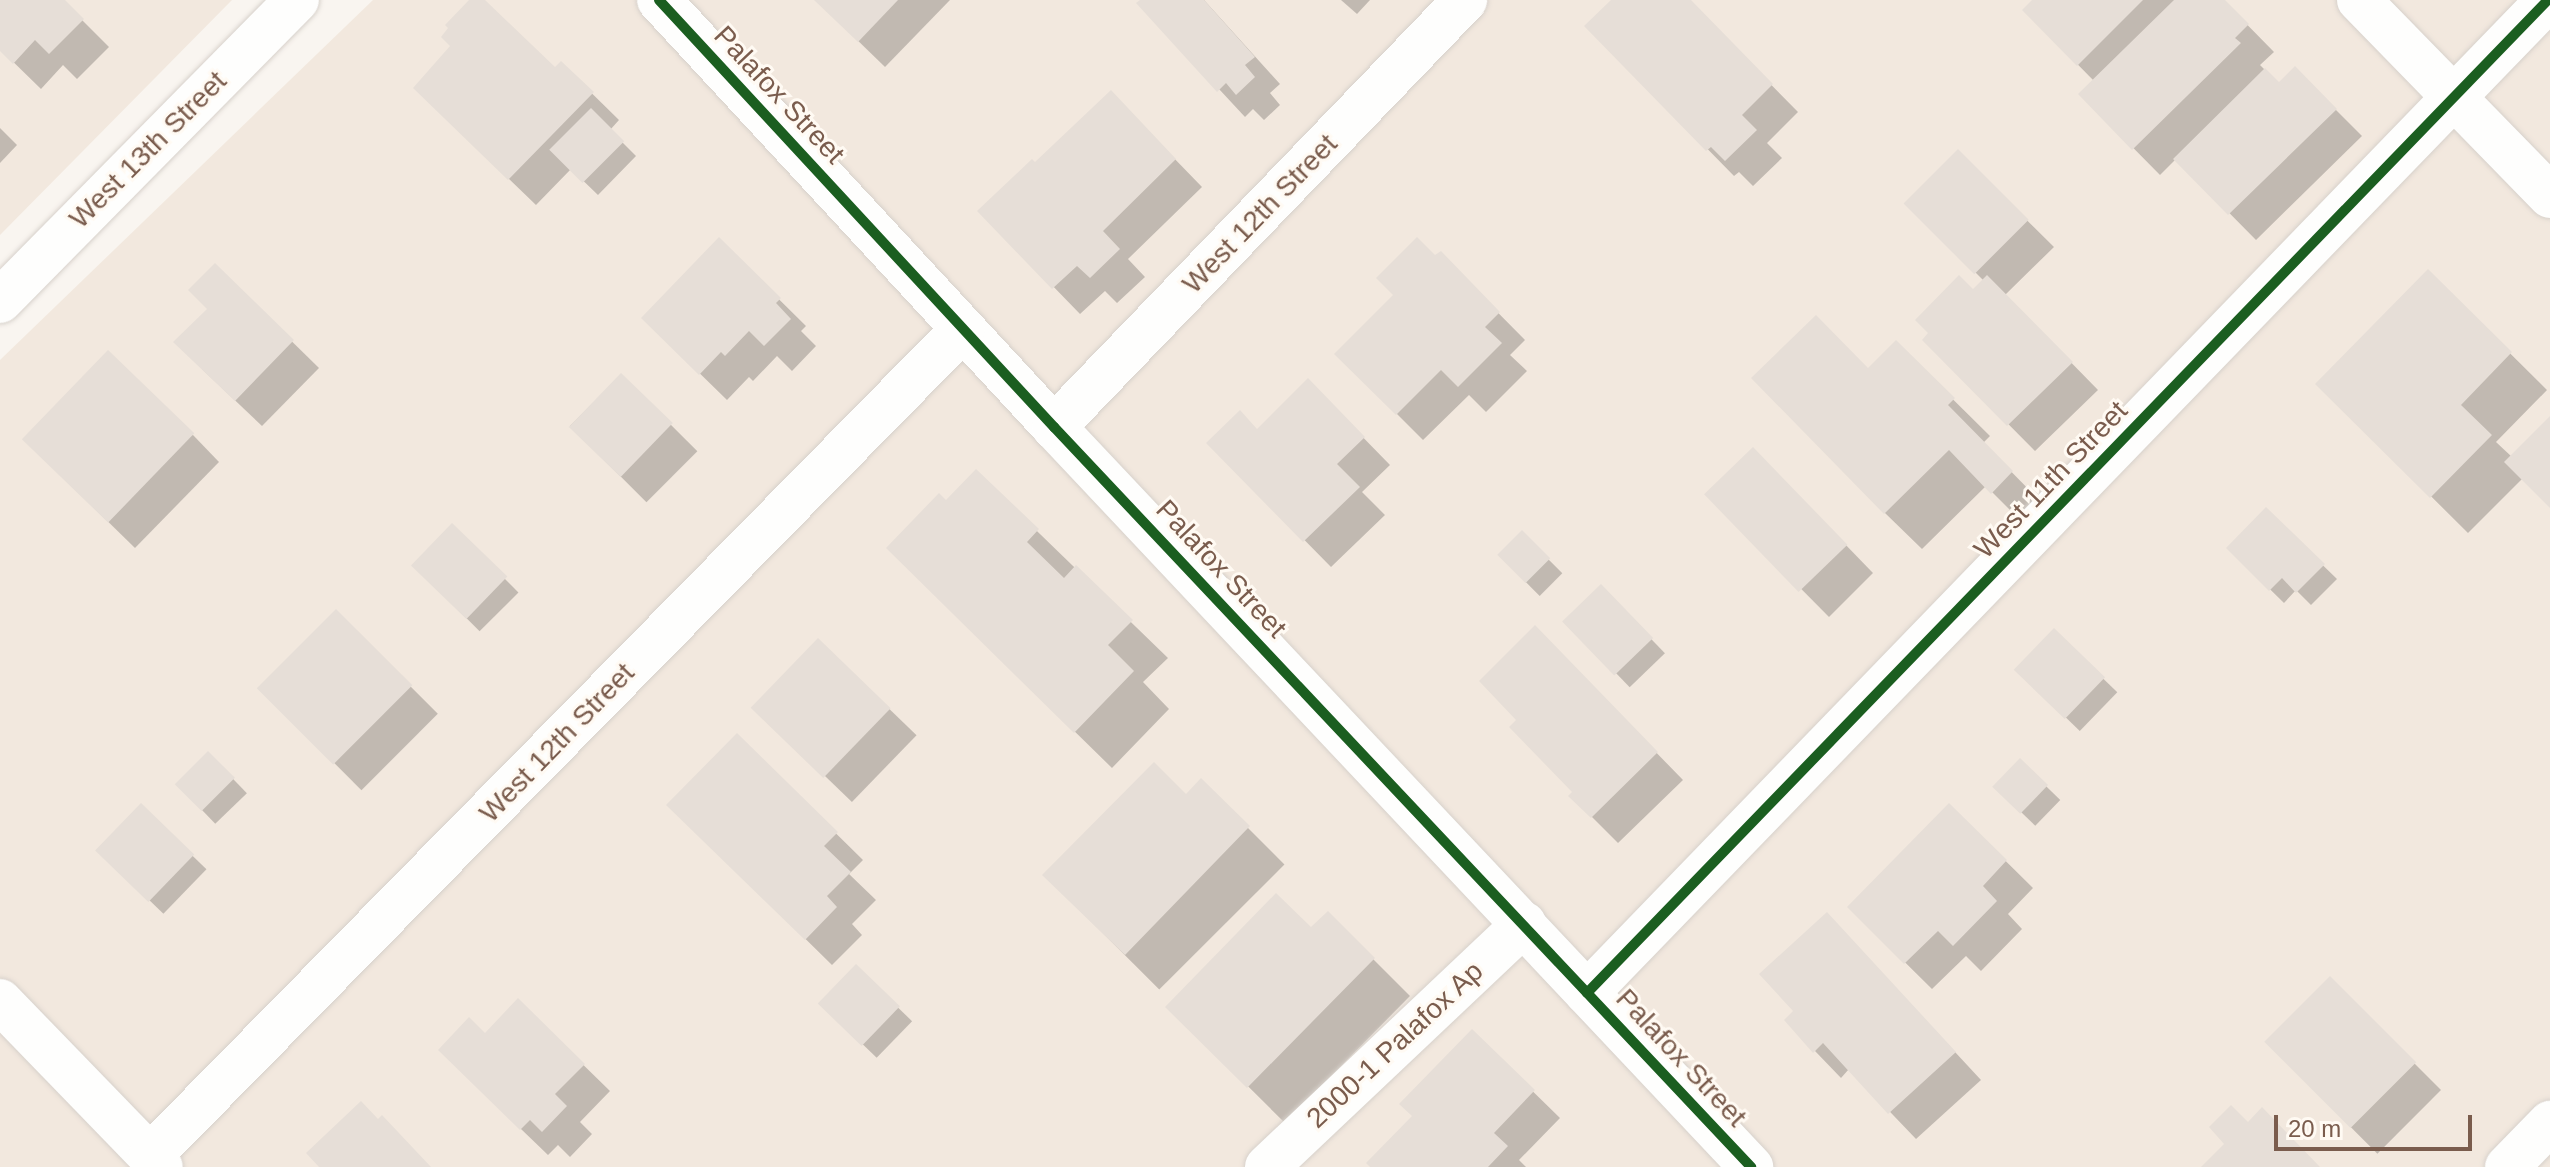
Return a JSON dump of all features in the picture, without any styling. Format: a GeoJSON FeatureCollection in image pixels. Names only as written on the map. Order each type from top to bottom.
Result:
{"type":"FeatureCollection","features":[{"type":"Feature","properties":{"kind":"street","name":"West 13th Street"},"geometry":{"type":"LineString","coordinates":[[0,301],[297,0]]}},
{"type":"Feature","properties":{"kind":"street","name":"Palafox Street"},"geometry":{"type":"LineString","coordinates":[[659,0],[1054,427],[1751,1167]]}},
{"type":"Feature","properties":{"kind":"street","name":"West 12th Street"},"geometry":{"type":"LineString","coordinates":[[1054,427],[1465,0]]}},
{"type":"Feature","properties":{"kind":"street"},"geometry":{"type":"LineString","coordinates":[[2359,0],[2550,196]]}},
{"type":"Feature","properties":{"kind":"street","name":"West 11th Street"},"geometry":{"type":"LineString","coordinates":[[1587,993],[2548,0]]}},
{"type":"Feature","properties":{"kind":"street","name":"West 12th Street"},"geometry":{"type":"LineString","coordinates":[[156,1161],[963,329]]}},
{"type":"Feature","properties":{"kind":"street","name":"2000-1 Palafox Ap"},"geometry":{"type":"LineString","coordinates":[[1267,1167],[1524,924]]}},
{"type":"Feature","properties":{"kind":"street"},"geometry":{"type":"LineString","coordinates":[[0,1001],[156,1161]]}},
{"type":"Feature","properties":{"kind":"street"},"geometry":{"type":"LineString","coordinates":[[2507,1167],[2550,1123]]}},
{"type":"Feature","properties":{"kind":"shaded area"},"geometry":{"type":"Polygon","coordinates":[[[0,0],[232,0],[0,235],[0,0]]]}},
{"type":"Feature","properties":{"kind":"shaded area"},"geometry":{"type":"Polygon","coordinates":[[[373,0],[2550,0],[2550,1167],[0,1167],[0,360],[373,0]]]}},
{"type":"Feature","properties":{"kind":"building"},"geometry":{"type":"Polygon","coordinates":[[[0,0],[65,0],[84,19],[49,54],[35,40],[13,64],[0,51],[0,0]]]}},
{"type":"Feature","properties":{"kind":"building"},"geometry":{"type":"Polygon","coordinates":[[[469,0],[485,0],[555,67],[561,61],[594,92],[508,180],[413,88],[450,46],[441,37],[448,28],[445,25],[469,0]]]}},
{"type":"Feature","properties":{"kind":"building"},"geometry":{"type":"Polygon","coordinates":[[[814,0],[898,0],[858,42],[814,0]]]}},
{"type":"Feature","properties":{"kind":"building"},"geometry":{"type":"Polygon","coordinates":[[[1140,0],[1204,0],[1255,57],[1245,65],[1255,77],[1236,95],[1226,83],[1217,92],[1136,3],[1140,0]]]}},
{"type":"Feature","properties":{"kind":"building"},"geometry":{"type":"Polygon","coordinates":[[[1611,0],[1691,0],[1773,84],[1742,115],[1757,130],[1725,161],[1711,147],[1706,151],[1584,26],[1611,0]]]}},
{"type":"Feature","properties":{"kind":"building"},"geometry":{"type":"Polygon","coordinates":[[[2032,0],[2143,0],[2077,66],[2022,10],[2032,0]]]}},
{"type":"Feature","properties":{"kind":"building"},"geometry":{"type":"Polygon","coordinates":[[[2174,0],[2225,0],[2249,24],[2235,38],[2241,43],[2132,150],[2078,94],[2174,0]]]}},
{"type":"Feature","properties":{"kind":"building"},"geometry":{"type":"Polygon","coordinates":[[[2295,66],[2337,109],[2228,215],[2173,159],[2265,68],[2279,82],[2295,66]]]}},
{"type":"Feature","properties":{"kind":"building"},"geometry":{"type":"Polygon","coordinates":[[[1111,90],[1176,159],[1103,231],[1120,249],[1090,278],[1077,266],[1052,289],[977,211],[1032,159],[1035,162],[1111,90]]]}},
{"type":"Feature","properties":{"kind":"building"},"geometry":{"type":"Polygon","coordinates":[[[591,108],[624,141],[583,183],[549,150],[591,108]]]}},
{"type":"Feature","properties":{"kind":"building"},"geometry":{"type":"Polygon","coordinates":[[[1958,149],[2029,220],[1974,274],[1904,203],[1958,149]]]}},
{"type":"Feature","properties":{"kind":"building"},"geometry":{"type":"Polygon","coordinates":[[[719,237],[781,298],[776,303],[791,319],[764,346],[749,331],[725,356],[721,352],[699,375],[641,318],[719,237]]]}},
{"type":"Feature","properties":{"kind":"building"},"geometry":{"type":"Polygon","coordinates":[[[1417,237],[1435,255],[1441,251],[1500,312],[1485,327],[1502,343],[1458,387],[1441,370],[1396,415],[1334,354],[1393,295],[1376,278],[1417,237]]]}},
{"type":"Feature","properties":{"kind":"building"},"geometry":{"type":"Polygon","coordinates":[[[215,263],[294,340],[235,401],[173,342],[207,309],[188,290],[215,263]]]}},
{"type":"Feature","properties":{"kind":"building"},"geometry":{"type":"Polygon","coordinates":[[[2428,269],[2512,352],[2461,405],[2492,435],[2430,498],[2315,384],[2428,269]]]}},
{"type":"Feature","properties":{"kind":"building"},"geometry":{"type":"Polygon","coordinates":[[[1959,275],[1973,289],[1987,275],[2073,362],[2007,426],[1922,340],[1928,333],[1915,320],[1959,275]]]}},
{"type":"Feature","properties":{"kind":"building"},"geometry":{"type":"Polygon","coordinates":[[[1816,315],[1868,368],[1896,340],[1955,398],[1948,405],[2013,471],[1991,494],[1949,450],[1884,514],[1751,378],[1816,315]]]}},
{"type":"Feature","properties":{"kind":"building"},"geometry":{"type":"Polygon","coordinates":[[[108,350],[194,433],[108,523],[22,439],[108,350]]]}},
{"type":"Feature","properties":{"kind":"building"},"geometry":{"type":"Polygon","coordinates":[[[621,373],[673,423],[621,477],[569,427],[621,373]]]}},
{"type":"Feature","properties":{"kind":"building"},"geometry":{"type":"Polygon","coordinates":[[[1308,378],[1365,437],[1337,464],[1360,487],[1303,542],[1206,443],[1240,410],[1257,429],[1308,378]]]}},
{"type":"Feature","properties":{"kind":"building"},"geometry":{"type":"Polygon","coordinates":[[[2550,416],[2550,508],[2504,462],[2550,416]]]}},
{"type":"Feature","properties":{"kind":"building"},"geometry":{"type":"Polygon","coordinates":[[[1753,447],[1847,545],[1799,592],[1704,494],[1753,447]]]}},
{"type":"Feature","properties":{"kind":"building"},"geometry":{"type":"Polygon","coordinates":[[[976,469],[1039,529],[1027,542],[1064,578],[1076,565],[1133,620],[1108,645],[1134,671],[1074,733],[886,548],[939,493],[946,500],[976,469]]]}},
{"type":"Feature","properties":{"kind":"building"},"geometry":{"type":"Polygon","coordinates":[[[2266,507],[2325,564],[2296,593],[2282,578],[2269,591],[2226,548],[2266,507]]]}},
{"type":"Feature","properties":{"kind":"building"},"geometry":{"type":"Polygon","coordinates":[[[452,523],[507,576],[466,619],[411,565],[452,523]]]}},
{"type":"Feature","properties":{"kind":"building"},"geometry":{"type":"Polygon","coordinates":[[[1522,530],[1550,558],[1526,583],[1497,555],[1522,530]]]}},
{"type":"Feature","properties":{"kind":"building"},"geometry":{"type":"Polygon","coordinates":[[[1601,584],[1653,638],[1614,675],[1562,622],[1601,584]]]}},
{"type":"Feature","properties":{"kind":"building"},"geometry":{"type":"Polygon","coordinates":[[[336,609],[412,685],[333,765],[257,688],[336,609]]]}},
{"type":"Feature","properties":{"kind":"building"},"geometry":{"type":"Polygon","coordinates":[[[1535,625],[1658,752],[1591,818],[1568,796],[1572,792],[1509,727],[1516,720],[1479,681],[1535,625]]]}},
{"type":"Feature","properties":{"kind":"building"},"geometry":{"type":"Polygon","coordinates":[[[2054,628],[2105,677],[2065,719],[2014,670],[2054,628]]]}},
{"type":"Feature","properties":{"kind":"building"},"geometry":{"type":"Polygon","coordinates":[[[818,638],[891,708],[823,778],[751,708],[818,638]]]}},
{"type":"Feature","properties":{"kind":"building"},"geometry":{"type":"Polygon","coordinates":[[[737,733],[838,832],[824,846],[851,872],[827,896],[837,907],[805,940],[666,805],[737,733]]]}},
{"type":"Feature","properties":{"kind":"building"},"geometry":{"type":"Polygon","coordinates":[[[208,751],[235,778],[202,811],[175,784],[208,751]]]}},
{"type":"Feature","properties":{"kind":"building"},"geometry":{"type":"Polygon","coordinates":[[[2020,758],[2048,785],[2020,814],[1992,787],[2020,758]]]}},
{"type":"Feature","properties":{"kind":"building"},"geometry":{"type":"Polygon","coordinates":[[[1154,762],[1186,794],[1201,778],[1250,826],[1125,955],[1042,875],[1154,762]]]}},
{"type":"Feature","properties":{"kind":"building"},"geometry":{"type":"Polygon","coordinates":[[[141,803],[194,854],[148,902],[95,850],[141,803]]]}},
{"type":"Feature","properties":{"kind":"building"},"geometry":{"type":"Polygon","coordinates":[[[1949,803],[2007,860],[1983,886],[1997,901],[1953,946],[1938,931],[1904,964],[1847,907],[1949,803]]]}},
{"type":"Feature","properties":{"kind":"building"},"geometry":{"type":"Polygon","coordinates":[[[1276,893],[1311,927],[1328,911],[1375,958],[1247,1088],[1165,1007],[1276,893]]]}},
{"type":"Feature","properties":{"kind":"building"},"geometry":{"type":"Polygon","coordinates":[[[1827,912],[1956,1052],[1888,1114],[1823,1043],[1813,1053],[1784,1020],[1793,1011],[1759,974],[1827,912]]]}},
{"type":"Feature","properties":{"kind":"building"},"geometry":{"type":"Polygon","coordinates":[[[856,964],[900,1006],[862,1046],[818,1004],[856,964]]]}},
{"type":"Feature","properties":{"kind":"building"},"geometry":{"type":"Polygon","coordinates":[[[2330,976],[2416,1062],[2351,1128],[2264,1042],[2330,976]]]}},
{"type":"Feature","properties":{"kind":"building"},"geometry":{"type":"Polygon","coordinates":[[[518,998],[585,1064],[555,1094],[567,1106],[542,1132],[530,1120],[520,1130],[438,1050],[469,1017],[485,1033],[518,998]]]}},
{"type":"Feature","properties":{"kind":"building"},"geometry":{"type":"Polygon","coordinates":[[[1472,1029],[1535,1090],[1494,1133],[1508,1146],[1488,1167],[1370,1167],[1366,1163],[1412,1116],[1399,1104],[1472,1029]]]}},
{"type":"Feature","properties":{"kind":"building"},"geometry":{"type":"Polygon","coordinates":[[[361,1101],[378,1119],[382,1115],[431,1167],[319,1167],[306,1153],[361,1101]]]}},
{"type":"Feature","properties":{"kind":"building"},"geometry":{"type":"Polygon","coordinates":[[[2231,1105],[2248,1122],[2262,1107],[2320,1167],[2201,1167],[2224,1144],[2209,1127],[2231,1105]]]}},
{"type":"Feature","properties":{"kind":"cycle path"},"geometry":{"type":"LineString","coordinates":[[659,0],[1054,427],[1751,1167]]}},
{"type":"Feature","properties":{"kind":"cycle path"},"geometry":{"type":"LineString","coordinates":[[1587,993],[2548,0]]}}]}
